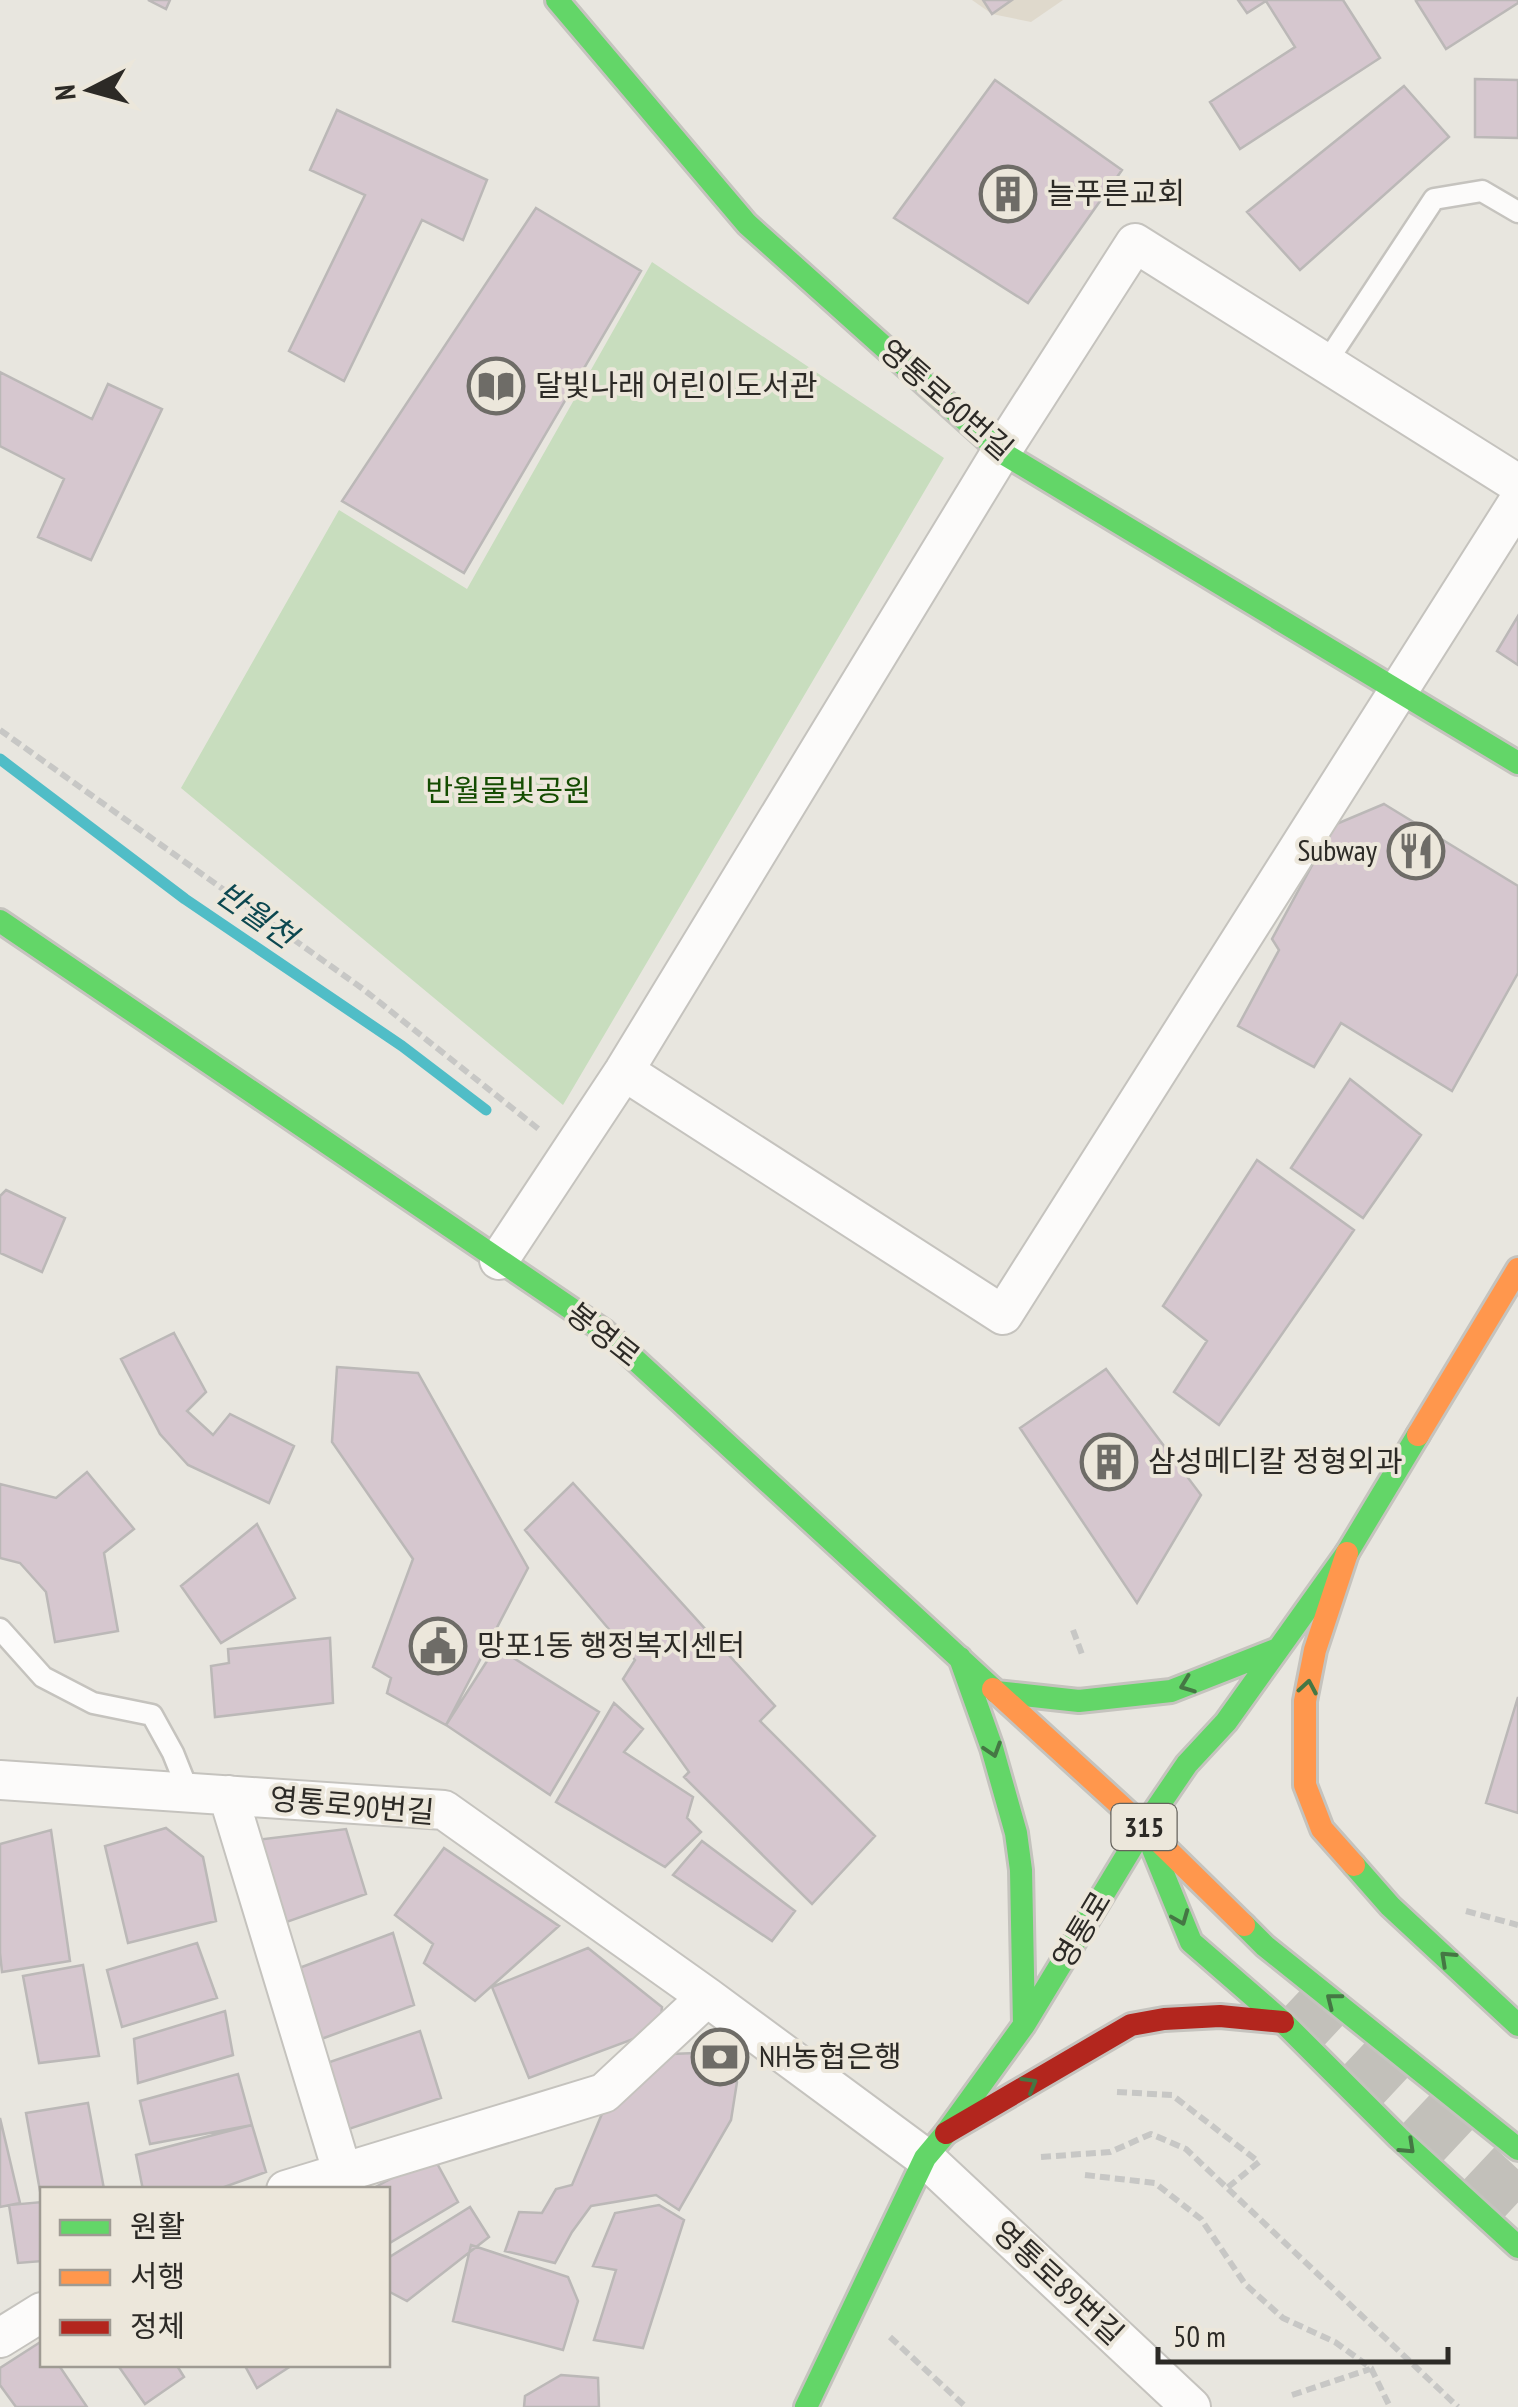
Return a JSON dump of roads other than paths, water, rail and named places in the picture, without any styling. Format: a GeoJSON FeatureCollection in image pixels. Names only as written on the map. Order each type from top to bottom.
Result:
{"type":"FeatureCollection","features":[{"type":"Feature","properties":{"kind":"main road","name":"영통로60번길"},"geometry":{"type":"LineString","coordinates":[[558,0],[747,224],[1002,452],[1518,763]]}},
{"type":"Feature","properties":{"kind":"main road","name":"봉영로"},"geometry":{"type":"LineString","coordinates":[[0,921],[604,1331],[1144,1828],[1265,1946],[1518,2149]]}},
{"type":"Feature","properties":{"kind":"main road","name":"영통로"},"geometry":{"type":"LineString","coordinates":[[806,2407],[936,2146],[1024,2025],[1187,1764],[1226,1722],[1347,1553],[1518,1269]]}},
{"type":"Feature","properties":{"kind":"main road"},"geometry":{"type":"LineString","coordinates":[[1347,1553],[1315,1650],[1305,1701],[1306,1784],[1322,1829],[1379,1893],[1518,2024]]}},
{"type":"Feature","properties":{"kind":"main road"},"geometry":{"type":"LineString","coordinates":[[996,1692],[1079,1700],[1171,1691],[1278,1649]]}},
{"type":"Feature","properties":{"kind":"main road"},"geometry":{"type":"LineString","coordinates":[[960,1658],[1016,1832],[1021,1870],[1024,2025]]}},
{"type":"Feature","properties":{"kind":"main road"},"geometry":{"type":"LineString","coordinates":[[1144,1828],[1191,1942],[1283,2022],[1399,2138],[1518,2247]]}},
{"type":"Feature","properties":{"kind":"main road"},"geometry":{"type":"LineString","coordinates":[[936,2146],[1131,2025],[1220,2016],[1283,2022]]}},
{"type":"Feature","properties":{"kind":"street"},"geometry":{"type":"LineString","coordinates":[[499,1260],[624,1071],[1002,452],[1135,243],[1518,484]]}},
{"type":"Feature","properties":{"kind":"street"},"geometry":{"type":"LineString","coordinates":[[624,1071],[1003,1315],[1518,502]]}},
{"type":"Feature","properties":{"kind":"street","name":"영통로90번길"},"geometry":{"type":"LineString","coordinates":[[0,1780],[444,1810],[707,1997],[936,2146]]}},
{"type":"Feature","properties":{"kind":"street"},"geometry":{"type":"LineString","coordinates":[[228,1795],[342,2171]]}},
{"type":"Feature","properties":{"kind":"street"},"geometry":{"type":"LineString","coordinates":[[295,2187],[604,2093],[707,1997]]}},
{"type":"Feature","properties":{"kind":"street","name":"영통로89번길"},"geometry":{"type":"LineString","coordinates":[[936,2146],[1192,2407]]}},
{"type":"Feature","properties":{"kind":"street"},"geometry":{"type":"LineString","coordinates":[[0,2338],[40,2313]]}},
{"type":"Feature","properties":{"kind":"lane"},"geometry":{"type":"LineString","coordinates":[[1326,363],[1434,200],[1482,191],[1518,212]]}},
{"type":"Feature","properties":{"kind":"lane"},"geometry":{"type":"LineString","coordinates":[[0,1629],[43,1677],[94,1703],[152,1715],[189,1792]]}},
{"type":"Feature","properties":{"kind":"waterway","name":"반월천"},"geometry":{"type":"LineString","coordinates":[[0,759],[185,899],[402,1046],[486,1110]]}},
{"type":"Feature","properties":{"kind":"tunnel"},"geometry":{"type":"LineString","coordinates":[[1294,1997],[1518,2207]]}},
{"type":"Feature","properties":{"kind":"place","name":"늘푸른교회"},"geometry":{"type":"Point","coordinates":[1008,194]}},
{"type":"Feature","properties":{"kind":"place","name":"달빛나래 어린이도서관"},"geometry":{"type":"Point","coordinates":[496,386]}},
{"type":"Feature","properties":{"kind":"place","name":"Subway"},"geometry":{"type":"Point","coordinates":[1416,851]}},
{"type":"Feature","properties":{"kind":"place","name":"삼성메디칼 정형외과"},"geometry":{"type":"Point","coordinates":[1109,1462]}},
{"type":"Feature","properties":{"kind":"place","name":"망포1동 행정복지센터"},"geometry":{"type":"Point","coordinates":[438,1646]}},
{"type":"Feature","properties":{"kind":"place","name":"NH농협은행"},"geometry":{"type":"Point","coordinates":[720,2057]}},
{"type":"Feature","properties":{"kind":"park label","name":"반월물빛공원"},"geometry":{"type":"Point","coordinates":[508,791]}}]}
